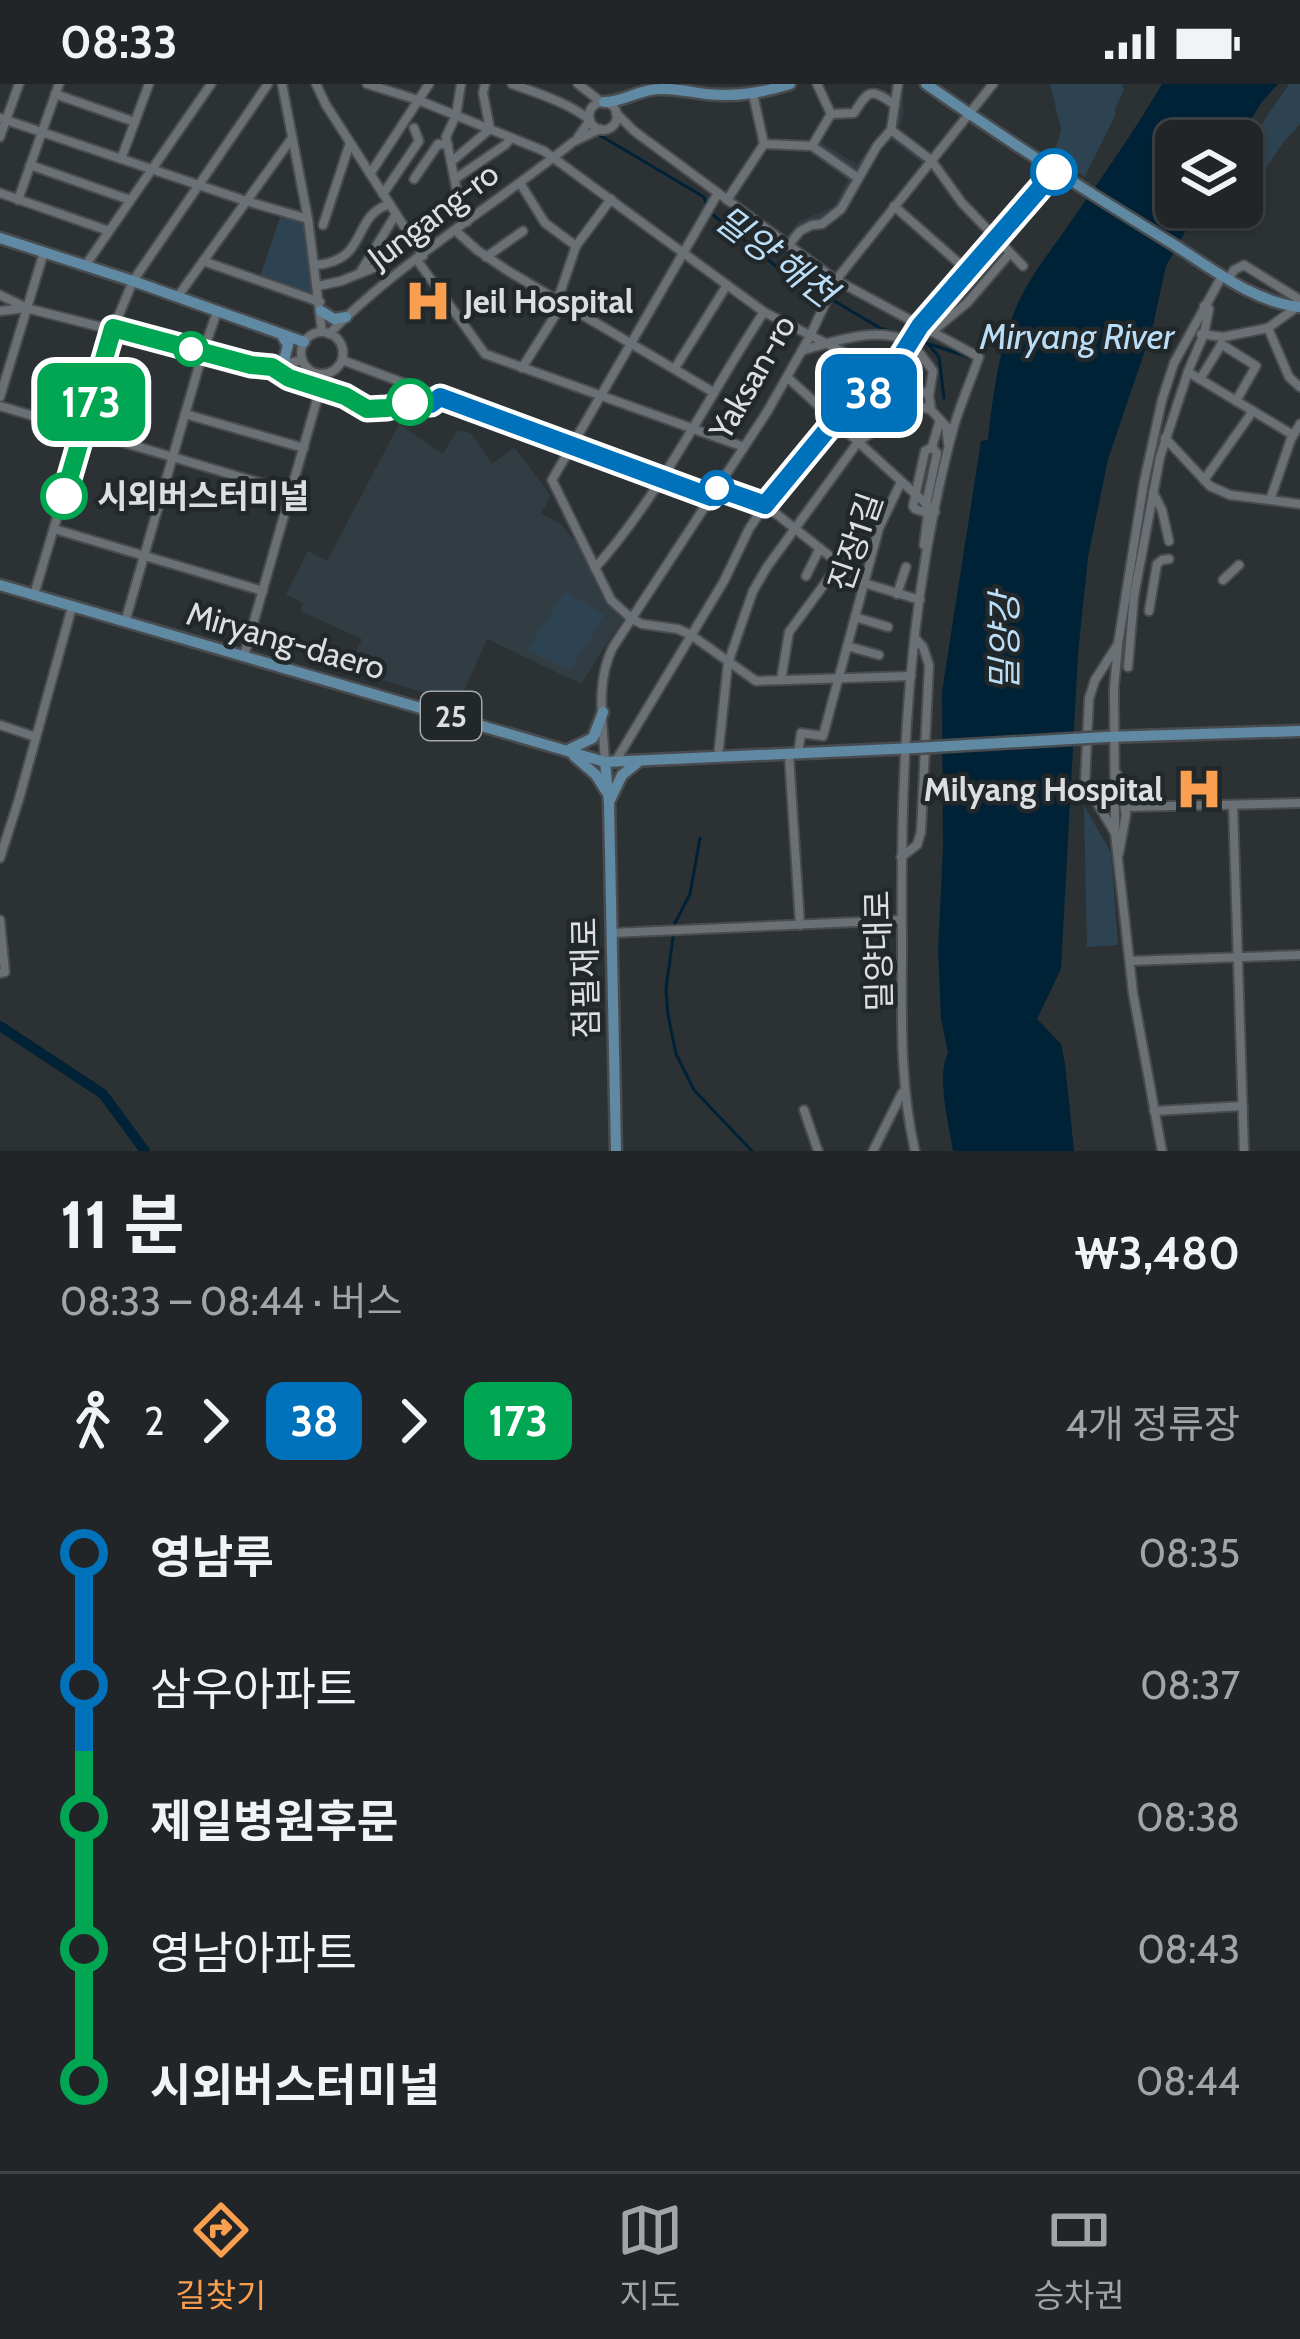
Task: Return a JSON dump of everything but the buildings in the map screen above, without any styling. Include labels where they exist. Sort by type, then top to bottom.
[{"type":"main road","points":[[598,105],[648,89],[753,94],[790,84]]},
{"type":"main road","points":[[926,84],[1222,274],[1263,298],[1298,307]]},
{"type":"main road","points":[[616,113],[635,96]]},
{"type":"main road","points":[[0,238],[304,342]]},
{"type":"main road","points":[[320,307],[334,319],[346,317]]},
{"type":"main road","points":[[277,366],[288,345],[281,334]]},
{"type":"main road","name":"Miryang-daero","points":[[0,585],[610,762],[1110,737]]},
{"type":"main road","points":[[603,712],[593,738],[567,751],[596,775],[609,799]]},
{"type":"main road","points":[[1110,737],[1300,731]]},
{"type":"main road","name":"점필재로","points":[[610,762],[616,1151]]},
{"type":"main road","points":[[609,799],[622,775],[638,762]]},
{"type":"street","points":[[0,136],[19,84]]},
{"type":"street","points":[[85,266],[211,84]]},
{"type":"street","points":[[282,84],[326,333]]},
{"type":"street","points":[[316,84],[420,258],[485,354],[744,447]]},
{"type":"street","points":[[368,84],[418,100],[554,158],[764,312],[929,395]]},
{"type":"street","points":[[370,174],[429,84]]},
{"type":"street","points":[[461,84],[448,145],[458,211],[467,222]]},
{"type":"street","points":[[452,162],[490,129],[485,84]]},
{"type":"street","points":[[512,84],[564,103],[604,129],[634,130]]},
{"type":"street","points":[[817,84],[831,114]]},
{"type":"street","points":[[788,246],[800,231],[822,224],[841,209],[891,130],[898,84]]},
{"type":"street","name":"Yaksan-ro","points":[[610,762],[601,686],[606,659],[744,447],[810,336],[836,280],[993,84]]},
{"type":"street","points":[[121,159],[144,85]]},
{"type":"street","points":[[34,596],[113,328],[134,281],[263,85]]},
{"type":"street","points":[[578,85],[598,105]]},
{"type":"street","points":[[18,200],[57,89],[135,122]]},
{"type":"street","points":[[831,114],[854,113],[871,92],[895,105]]},
{"type":"street","points":[[727,200],[764,144],[753,94]]},
{"type":"street","points":[[564,103],[612,106],[634,130],[836,280],[979,357],[931,509]]},
{"type":"street","points":[[573,142],[598,105]]},
{"type":"street","points":[[573,142],[615,122],[616,113]]},
{"type":"street","points":[[812,146],[831,114]]},
{"type":"street","points":[[3,119],[308,220]]},
{"type":"street","points":[[383,194],[419,141],[415,128]]},
{"type":"street","points":[[891,130],[931,160],[962,203],[1023,266]]},
{"type":"street","points":[[178,298],[293,136]]},
{"type":"street","points":[[455,179],[511,138]]},
{"type":"street","name":"Jungang-ro","points":[[326,333],[573,142]]},
{"type":"street","points":[[323,225],[350,143]]},
{"type":"street","points":[[413,179],[438,144],[448,145]]},
{"type":"street","points":[[764,144],[812,146],[858,178]]},
{"type":"street","points":[[30,165],[130,200]]},
{"type":"street","points":[[610,762],[691,635],[765,505],[836,419],[890,374],[920,326],[1055,171]]},
{"type":"street","points":[[520,183],[545,224],[576,246]]},
{"type":"street","points":[[0,194],[109,232]]},
{"type":"street","points":[[717,194],[552,480],[611,600],[632,619],[691,635],[756,681],[911,676]]},
{"type":"street","points":[[521,368],[559,311],[558,299],[576,246],[610,199]]},
{"type":"street","points":[[315,265],[342,259],[374,210],[390,204]]},
{"type":"street","points":[[894,206],[968,271]]},
{"type":"street","points":[[361,273],[396,214]]},
{"type":"street","points":[[456,231],[486,257],[713,392]]},
{"type":"street","points":[[486,257],[523,231]]},
{"type":"street","points":[[44,252],[0,402],[291,491]]},
{"type":"street","points":[[932,332],[967,303],[1010,253]]},
{"type":"street","points":[[203,262],[320,307]]},
{"type":"street","points":[[318,286],[386,263]]},
{"type":"street","points":[[1162,1151],[1130,961],[1110,737],[1118,644],[1140,499],[1162,400],[1174,363],[1222,274]]},
{"type":"street","points":[[675,368],[727,285]]},
{"type":"street","points":[[0,295],[26,308],[251,365],[277,366],[302,359]]},
{"type":"street","points":[[1128,667],[1134,596],[1153,492],[1209,309],[1204,306]]},
{"type":"street","points":[[1201,380],[1221,340],[1268,328],[1298,307]]},
{"type":"street","points":[[0,311],[26,308]]},
{"type":"street","points":[[125,622],[217,312]]},
{"type":"street","points":[[595,568],[661,478],[764,312]]},
{"type":"street","points":[[1268,328],[1289,377],[1300,387]]},
{"type":"street","points":[[315,333],[326,333],[340,343],[342,360],[324,374],[311,372],[302,359],[304,342],[315,333]]},
{"type":"street","points":[[1202,334],[1221,340],[1256,366],[1236,401]]},
{"type":"street","points":[[802,350],[853,337],[885,335],[910,343],[933,371],[931,410]]},
{"type":"street","points":[[342,360],[661,478],[765,505],[864,583],[920,600]]},
{"type":"street","points":[[277,366],[289,378],[345,396],[367,409],[409,402],[431,404],[440,397]]},
{"type":"street","points":[[1188,372],[1293,435]]},
{"type":"street","points":[[244,656],[324,374]]},
{"type":"street","points":[[787,376],[931,509]]},
{"type":"street","points":[[718,758],[728,663],[753,591],[858,442],[886,422],[922,407],[943,423],[949,448]]},
{"type":"street","points":[[924,545],[928,513],[915,509],[925,451],[932,447],[943,423],[960,409]]},
{"type":"street","points":[[1204,480],[1253,411]]},
{"type":"street","points":[[185,413],[304,448]]},
{"type":"street","points":[[1270,500],[1300,424]]},
{"type":"street","points":[[1166,438],[1210,486],[1230,495],[1300,504]]},
{"type":"street","points":[[931,509],[938,454],[932,447]]},
{"type":"street","name":"진장1길","points":[[793,755],[801,733],[823,736],[879,528],[901,482]]},
{"type":"street","points":[[1153,492],[1169,541]]},
{"type":"street","name":"밀양대로","points":[[915,1151],[903,1090],[901,857],[914,637],[931,509]]},
{"type":"street","points":[[54,529],[263,591]]},
{"type":"street","points":[[806,575],[820,548]]},
{"type":"street","points":[[1149,611],[1157,564],[1169,559]]},
{"type":"street","points":[[781,680],[789,632],[840,563]]},
{"type":"street","points":[[1223,580],[1239,565]]},
{"type":"street","points":[[897,594],[906,567]]},
{"type":"street","points":[[0,858],[72,607]]},
{"type":"street","name":"진장1길","points":[[855,617],[888,627]]},
{"type":"street","points":[[901,857],[917,844],[920,832],[928,665],[914,637]]},
{"type":"street","points":[[1115,833],[1092,798],[1084,774],[1092,688],[1118,644]]},
{"type":"street","points":[[847,646],[879,655]]},
{"type":"street","points":[[912,663],[928,665]]},
{"type":"street","points":[[1092,688],[1105,683],[1114,688]]},
{"type":"street","points":[[0,727],[36,737]]},
{"type":"street","points":[[793,755],[800,925]]},
{"type":"street","points":[[1114,767],[1125,807],[1118,859]]},
{"type":"street","points":[[1092,798],[1102,799],[1114,790]]},
{"type":"street","points":[[1125,807],[1300,803]]},
{"type":"street","points":[[1233,805],[1244,1151]]},
{"type":"street","points":[[902,831],[920,832]]},
{"type":"street","points":[[0,920],[5,971],[0,973]]},
{"type":"street","points":[[612,933],[902,920]]},
{"type":"street","points":[[1130,961],[1300,955]]},
{"type":"street","points":[[873,1151],[903,1090]]},
{"type":"street","points":[[1154,1111],[1243,1106]]},
{"type":"street","points":[[804,1110],[818,1151]]},
{"type":"shaded area","points":[[906,84],[899,129],[935,155],[926,166],[890,139],[839,217],[802,234],[792,249],[783,242],[799,221],[833,207],[848,180],[810,153],[819,141],[857,164],[887,126],[891,85]]},
{"type":"shaded area","points":[[1050,84],[1122,84],[1116,113],[1085,177],[1054,157],[1061,129]]},
{"type":"shaded area","points":[[1289,84],[1300,84],[1300,124],[1263,172],[1263,122]]},
{"type":"shaded area","points":[[281,215],[305,224],[317,294],[260,277]]},
{"type":"shaded area","points":[[399,424],[443,454],[457,430],[471,433],[492,464],[514,447],[551,496],[541,513],[561,524],[577,543],[606,601],[623,619],[581,684],[487,639],[459,703],[348,670],[362,639],[300,611],[303,603],[286,594],[308,551],[327,561]]},
{"type":"shaded area","points":[[565,591],[605,615],[570,670],[527,650]]},
{"type":"shaded area","points":[[1084,805],[1111,853],[1118,945],[1087,947]]},
{"type":"water","name":"Miryang River","points":[[1162,84],[1278,84],[1251,120],[1155,120],[1155,228],[1187,228],[1166,266],[1152,330],[1108,459],[1088,557],[1078,654],[1061,969],[1037,1019],[1061,1044],[1074,1151],[953,1151],[943,1087],[948,1053],[941,1019],[938,950],[942,692],[981,441],[988,440],[1011,319],[1044,259]]},
{"type":"waterway","name":"밀양 해천","points":[[596,133],[704,197],[707,206]]},
{"type":"waterway","name":"밀양 해천","points":[[712,214],[777,267],[880,328],[969,357]]},
{"type":"waterway","name":"밀양 해천","points":[[929,345],[939,357],[944,398]]},
{"type":"waterway","points":[[700,838],[690,894],[675,923],[666,989],[668,1015],[676,1054],[694,1090],[752,1151]]},
{"type":"waterway","points":[[0,1026],[103,1094],[145,1151]]},
{"type":"bus line","name":"38","points":[[410,402],[431,404],[440,397],[711,497],[717,488],[765,505],[836,419],[890,374],[920,326],[1054,172]]},
{"type":"bus line","name":"173","points":[[64,496],[113,328],[272,367],[367,409],[410,402]]},
{"type":"place","name":"Jeil Hospital","points":[[428,301]]},
{"type":"place","name":"시외버스터미널","points":[[64,496]]},
{"type":"place","name":"Milyang Hospital","points":[[1199,789]]},
{"type":"water label","name":"밀양강","points":[[1004,642]]}]
